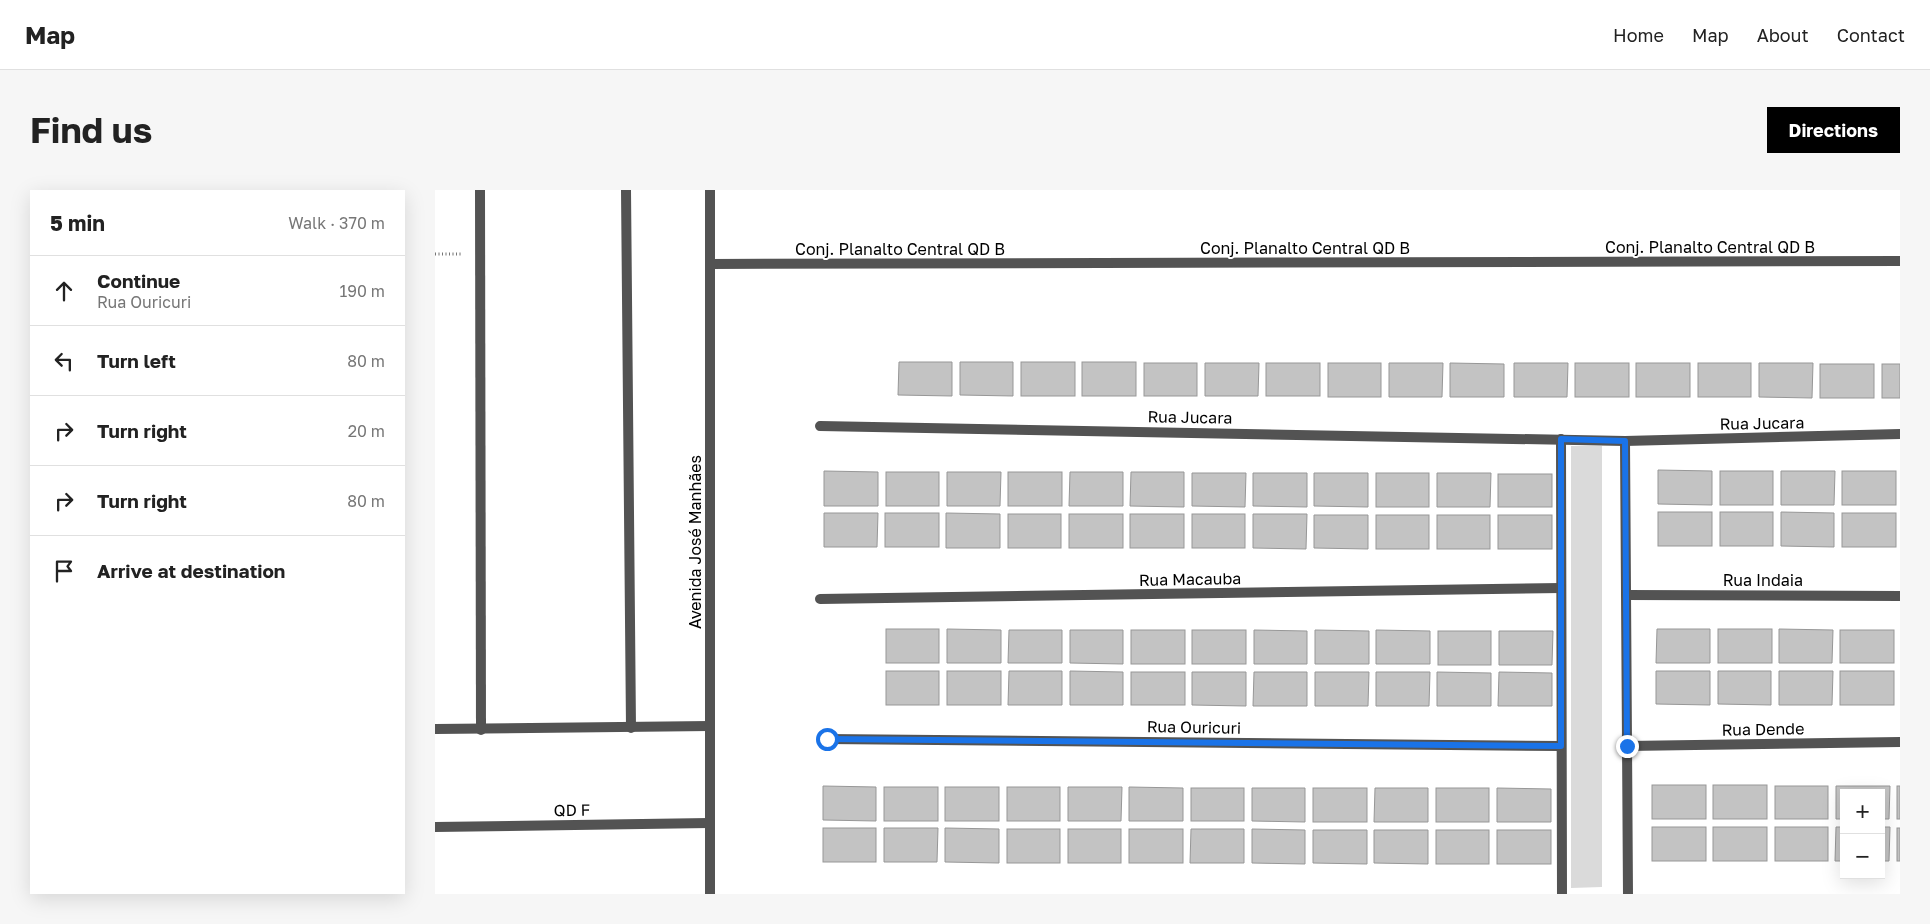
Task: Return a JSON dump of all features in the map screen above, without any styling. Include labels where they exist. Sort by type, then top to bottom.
[{"type":"street","points":[[479,190],[481,730]]},
{"type":"street","points":[[626,190],[631,728]]},
{"type":"street","name":"Avenida José Manhães","points":[[710,190],[710,894]]},
{"type":"street","name":"Conj. Planalto Central QD B","points":[[710,264],[1900,261]]},
{"type":"street","name":"Rua Jucara","points":[[820,426],[1625,441],[1900,434]]},
{"type":"street","points":[[1561,439],[1562,894]]},
{"type":"street","points":[[1625,441],[1628,894]]},
{"type":"street","name":"Rua Macauba","points":[[819,599],[1561,588]]},
{"type":"street","name":"Rua Indaia","points":[[1626,595],[1900,596]]},
{"type":"street","points":[[435,729],[481,730],[710,726]]},
{"type":"street","name":"Rua Ouricuri","points":[[827,739],[1561,746]]},
{"type":"street","name":"Rua Dende","points":[[1627,746],[1900,742]]},
{"type":"street","name":"QD F","points":[[435,827],[709,823]]},
{"type":"path","points":[[435,254],[479,254]]},
{"type":"shaded area","points":[[1571,446],[1602,446],[1602,887],[1571,888]]},
{"type":"building","points":[[899,362],[952,362],[952,396],[898,395]]},
{"type":"building","points":[[960,362],[1013,362],[1013,396],[960,395]]},
{"type":"building","points":[[1021,362],[1075,362],[1075,396],[1021,396]]},
{"type":"building","points":[[1082,362],[1136,362],[1136,396],[1082,396]]},
{"type":"building","points":[[1144,363],[1197,363],[1197,396],[1144,396]]},
{"type":"building","points":[[1205,363],[1259,363],[1258,396],[1205,396]]},
{"type":"building","points":[[1266,363],[1320,363],[1320,396],[1266,396]]},
{"type":"building","points":[[1328,363],[1381,363],[1381,397],[1328,397]]},
{"type":"building","points":[[1389,363],[1443,363],[1442,397],[1389,397]]},
{"type":"building","points":[[1450,363],[1504,364],[1504,397],[1450,397]]},
{"type":"building","points":[[1514,363],[1568,363],[1567,397],[1514,397]]},
{"type":"building","points":[[1575,363],[1629,363],[1629,397],[1575,397]]},
{"type":"building","points":[[1636,363],[1690,363],[1690,397],[1636,397]]},
{"type":"building","points":[[1698,363],[1751,363],[1751,397],[1698,397]]},
{"type":"building","points":[[1759,363],[1813,363],[1812,398],[1759,397]]},
{"type":"building","points":[[1820,364],[1874,364],[1874,398],[1820,398]]},
{"type":"building","points":[[1882,364],[1900,364],[1900,398],[1882,398]]},
{"type":"building","points":[[1658,470],[1712,471],[1712,505],[1658,504]]},
{"type":"building","points":[[824,471],[878,472],[878,506],[824,506]]},
{"type":"building","points":[[1720,471],[1773,471],[1773,505],[1720,505]]},
{"type":"building","points":[[1781,471],[1835,471],[1834,505],[1781,505]]},
{"type":"building","points":[[1842,471],[1896,471],[1896,505],[1842,505]]},
{"type":"building","points":[[886,472],[939,472],[939,506],[886,506]]},
{"type":"building","points":[[947,472],[1001,472],[1000,506],[947,506]]},
{"type":"building","points":[[1008,472],[1062,472],[1062,506],[1008,506]]},
{"type":"building","points":[[1070,472],[1123,472],[1123,506],[1069,506]]},
{"type":"building","points":[[1131,472],[1184,472],[1184,507],[1130,506]]},
{"type":"building","points":[[1192,473],[1246,473],[1245,507],[1192,506]]},
{"type":"building","points":[[1253,473],[1307,473],[1307,507],[1253,506]]},
{"type":"building","points":[[1314,473],[1368,473],[1368,507],[1314,506]]},
{"type":"building","points":[[1376,473],[1429,473],[1429,507],[1376,507]]},
{"type":"building","points":[[1437,473],[1491,473],[1490,507],[1437,507]]},
{"type":"building","points":[[1498,474],[1552,474],[1552,507],[1498,507]]},
{"type":"building","points":[[1658,512],[1712,512],[1712,546],[1658,546]]},
{"type":"building","points":[[1720,512],[1773,512],[1773,546],[1720,546]]},
{"type":"building","points":[[1781,512],[1834,513],[1834,547],[1781,546]]},
{"type":"building","points":[[824,513],[878,513],[877,547],[824,547]]},
{"type":"building","points":[[885,513],[939,513],[939,547],[885,547]]},
{"type":"building","points":[[946,513],[1000,514],[1000,548],[946,548]]},
{"type":"building","points":[[1842,513],[1896,513],[1896,547],[1842,547]]},
{"type":"building","points":[[1008,514],[1061,514],[1061,548],[1008,548]]},
{"type":"building","points":[[1069,514],[1123,514],[1123,548],[1069,548]]},
{"type":"building","points":[[1130,514],[1184,514],[1184,548],[1130,548]]},
{"type":"building","points":[[1192,514],[1245,514],[1245,548],[1192,548]]},
{"type":"building","points":[[1253,514],[1307,514],[1306,549],[1253,548]]},
{"type":"building","points":[[1314,515],[1368,515],[1368,549],[1314,548]]},
{"type":"building","points":[[1376,515],[1429,515],[1429,549],[1376,549]]},
{"type":"building","points":[[1437,515],[1490,515],[1490,549],[1437,549]]},
{"type":"building","points":[[1498,515],[1552,515],[1552,549],[1498,549]]},
{"type":"building","points":[[886,629],[939,629],[939,663],[886,663]]},
{"type":"building","points":[[947,629],[1001,630],[1001,663],[947,663]]},
{"type":"building","points":[[1657,629],[1710,629],[1710,663],[1656,663]]},
{"type":"building","points":[[1718,629],[1772,629],[1772,663],[1718,663]]},
{"type":"building","points":[[1779,629],[1833,630],[1832,663],[1779,663]]},
{"type":"building","points":[[1009,630],[1062,630],[1062,663],[1008,663]]},
{"type":"building","points":[[1070,630],[1123,630],[1123,664],[1070,663]]},
{"type":"building","points":[[1131,630],[1185,630],[1185,664],[1131,664]]},
{"type":"building","points":[[1192,630],[1246,630],[1246,664],[1192,664]]},
{"type":"building","points":[[1254,630],[1307,631],[1307,664],[1254,664]]},
{"type":"building","points":[[1315,630],[1369,631],[1369,664],[1315,664]]},
{"type":"building","points":[[1376,630],[1430,631],[1430,664],[1376,664]]},
{"type":"building","points":[[1840,630],[1894,630],[1894,663],[1840,663]]},
{"type":"building","points":[[1438,631],[1491,631],[1491,665],[1438,665]]},
{"type":"building","points":[[1499,631],[1553,631],[1552,665],[1499,665]]},
{"type":"building","points":[[886,671],[939,671],[939,705],[886,705]]},
{"type":"building","points":[[947,671],[1001,671],[1001,705],[947,705]]},
{"type":"building","points":[[1009,671],[1062,671],[1062,705],[1008,705]]},
{"type":"building","points":[[1070,671],[1123,672],[1123,705],[1070,705]]},
{"type":"building","points":[[1656,671],[1710,671],[1710,705],[1656,704]]},
{"type":"building","points":[[1718,671],[1771,671],[1771,705],[1718,704]]},
{"type":"building","points":[[1779,671],[1833,671],[1832,705],[1779,705]]},
{"type":"building","points":[[1840,671],[1894,671],[1894,705],[1840,705]]},
{"type":"building","points":[[1131,672],[1185,672],[1185,705],[1131,705]]},
{"type":"building","points":[[1192,672],[1246,672],[1246,706],[1192,705]]},
{"type":"building","points":[[1254,672],[1307,672],[1307,706],[1253,706]]},
{"type":"building","points":[[1315,672],[1369,672],[1368,706],[1315,706]]},
{"type":"building","points":[[1376,672],[1430,672],[1429,706],[1376,706]]},
{"type":"building","points":[[1437,672],[1491,673],[1491,706],[1437,706]]},
{"type":"building","points":[[1499,672],[1552,673],[1552,706],[1498,706]]},
{"type":"building","points":[[1652,785],[1706,785],[1706,819],[1652,819]]},
{"type":"building","points":[[1713,785],[1767,785],[1767,819],[1713,819]]},
{"type":"building","points":[[823,786],[876,787],[876,821],[823,820]]},
{"type":"building","points":[[1775,786],[1828,786],[1828,819],[1775,819]]},
{"type":"building","points":[[1836,786],[1890,786],[1889,819],[1885,819],[1885,789],[1840,789],[1840,819],[1836,819]]},
{"type":"building","points":[[1897,786],[1900,786],[1900,819],[1897,819]]},
{"type":"building","points":[[884,787],[938,787],[938,821],[884,821]]},
{"type":"building","points":[[945,787],[999,787],[999,821],[945,821]]},
{"type":"building","points":[[1007,787],[1060,787],[1060,821],[1007,821]]},
{"type":"building","points":[[1068,787],[1122,787],[1121,821],[1068,821]]},
{"type":"building","points":[[1129,787],[1183,788],[1183,821],[1129,821]]},
{"type":"building","points":[[1191,788],[1244,788],[1244,821],[1191,821]]},
{"type":"building","points":[[1252,788],[1305,788],[1305,822],[1252,821]]},
{"type":"building","points":[[1313,788],[1367,788],[1367,822],[1313,822]]},
{"type":"building","points":[[1375,788],[1428,788],[1428,822],[1374,822]]},
{"type":"building","points":[[1436,788],[1489,788],[1489,822],[1436,822]]},
{"type":"building","points":[[1497,788],[1551,789],[1551,822],[1497,822]]},
{"type":"building","points":[[1652,827],[1706,827],[1706,861],[1652,861]]},
{"type":"building","points":[[1713,827],[1767,827],[1767,861],[1713,861]]},
{"type":"building","points":[[1775,827],[1828,827],[1828,861],[1775,861]]},
{"type":"building","points":[[1836,827],[1840,827],[1840,861],[1835,861]]},
{"type":"building","points":[[1885,827],[1890,827],[1889,861],[1885,861]]},
{"type":"building","points":[[823,828],[876,828],[876,862],[823,862]]},
{"type":"building","points":[[884,828],[938,828],[937,862],[884,862]]},
{"type":"building","points":[[945,828],[999,829],[999,863],[945,862]]},
{"type":"building","points":[[1897,828],[1900,828],[1900,861],[1897,861]]},
{"type":"building","points":[[1007,829],[1060,829],[1060,863],[1007,863]]},
{"type":"building","points":[[1068,829],[1121,829],[1121,863],[1068,863]]},
{"type":"building","points":[[1129,829],[1183,829],[1183,863],[1129,863]]},
{"type":"building","points":[[1191,829],[1244,829],[1244,863],[1190,863]]},
{"type":"building","points":[[1252,829],[1305,830],[1305,864],[1252,863]]},
{"type":"building","points":[[1313,830],[1367,830],[1367,864],[1313,863]]},
{"type":"building","points":[[1374,830],[1428,830],[1428,864],[1374,863]]},
{"type":"building","points":[[1436,830],[1489,830],[1489,864],[1436,864]]},
{"type":"building","points":[[1497,830],[1551,830],[1551,864],[1497,864]]},
{"type":"route","points":[[827,739],[1561,746],[1561,439],[1625,441],[1627,746]]}]
